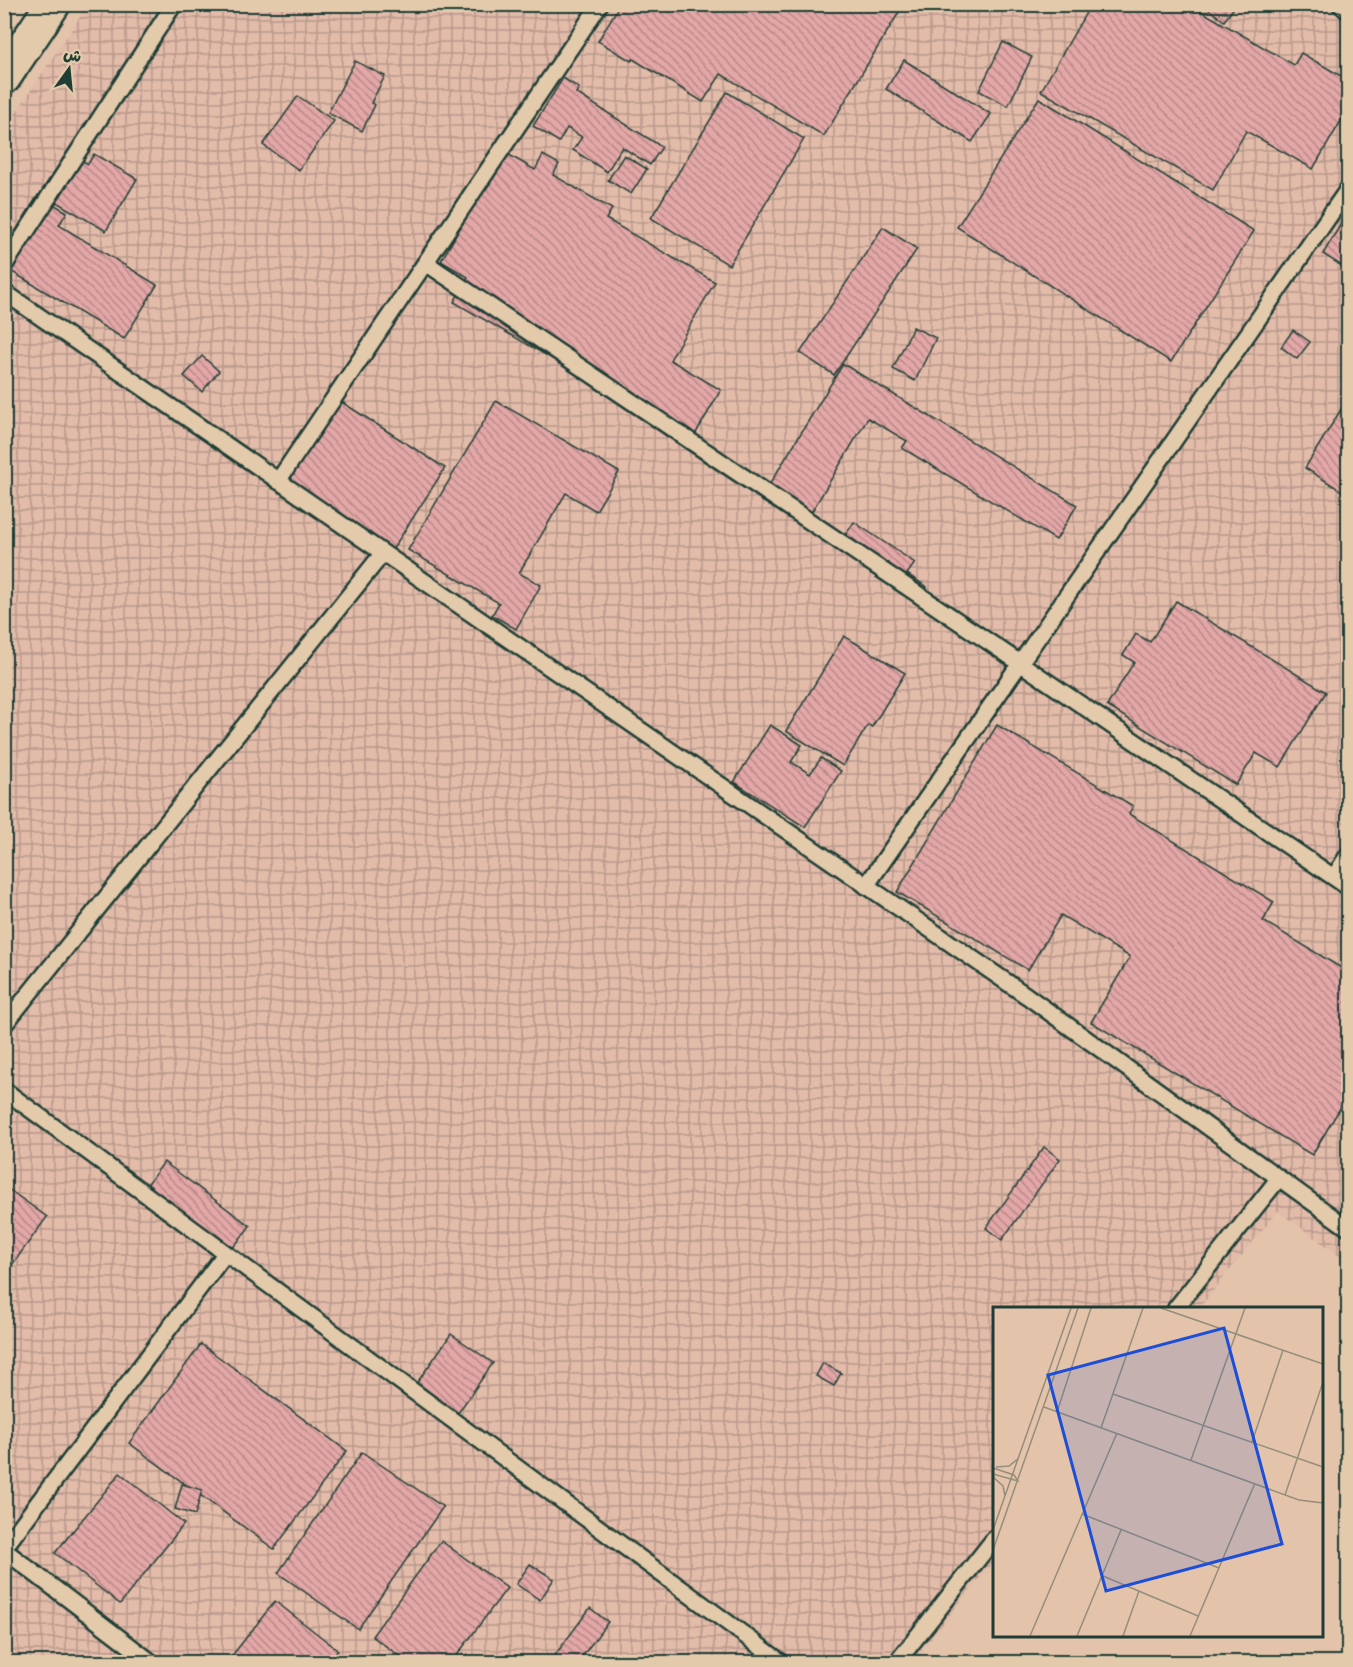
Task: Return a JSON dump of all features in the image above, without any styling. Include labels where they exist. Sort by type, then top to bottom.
[{"type":"main road","points":[[4,77],[53,4]]},
{"type":"lane","points":[[4,266],[174,4]]},
{"type":"lane","points":[[278,481],[600,4]]},
{"type":"lane","points":[[1340,4],[1348,11]]},
{"type":"lane","points":[[866,886],[1348,189]]},
{"type":"lane","points":[[426,263],[1348,887]]},
{"type":"lane","points":[[4,292],[1027,996],[1348,1228]]},
{"type":"lane","points":[[4,1025],[383,553]]},
{"type":"lane","points":[[1334,877],[1348,855]]},
{"type":"lane","points":[[4,1090],[781,1662]]},
{"type":"lane","points":[[1177,1307],[1279,1178]]},
{"type":"lane","points":[[151,1662],[4,1549],[225,1254]]},
{"type":"lane","points":[[897,1662],[993,1540]]},
{"type":"shaded area","points":[[88,5],[1348,5],[1348,1262],[1278,1211],[1200,1307],[993,1307],[993,1561],[912,1662],[5,1662],[5,129]]},
{"type":"building","points":[[620,4],[904,4],[824,136],[721,74],[703,102],[633,59],[631,61],[598,41]]},
{"type":"building","points":[[1091,4],[1189,4],[1294,65],[1301,53],[1348,80],[1348,109],[1313,169],[1246,131],[1213,190],[1041,91]]},
{"type":"building","points":[[1202,4],[1227,4],[1233,9],[1224,21]]},
{"type":"building","points":[[1003,42],[1032,57],[1008,106],[979,91]]},
{"type":"building","points":[[904,60],[991,114],[972,142],[886,89]]},
{"type":"building","points":[[355,61],[385,76],[371,103],[375,105],[362,131],[328,113]]},
{"type":"building","points":[[563,78],[579,88],[576,93],[662,147],[650,165],[622,147],[607,172],[573,150],[582,137],[567,128],[559,142],[533,126]]},
{"type":"building","points":[[727,92],[804,139],[729,265],[651,218]]},
{"type":"building","points":[[298,96],[334,121],[299,170],[263,145]]},
{"type":"building","points":[[1039,98],[1254,231],[1171,362],[957,227]]},
{"type":"building","points":[[504,152],[535,170],[543,155],[559,164],[553,175],[612,209],[606,219],[715,282],[670,360],[721,390],[692,440],[454,302],[468,277],[441,261]]},
{"type":"building","points":[[71,154],[88,164],[94,154],[137,179],[106,231],[46,196]]},
{"type":"building","points":[[624,155],[647,169],[631,194],[608,180]]},
{"type":"building","points":[[38,195],[67,212],[59,225],[157,285],[124,339],[4,267],[4,250]]},
{"type":"building","points":[[1348,212],[1348,270],[1323,254]]},
{"type":"building","points":[[883,227],[917,249],[834,375],[800,353]]},
{"type":"building","points":[[913,327],[936,338],[915,381],[893,369]]},
{"type":"building","points":[[1293,330],[1310,342],[1297,359],[1281,347]]},
{"type":"building","points":[[202,356],[219,371],[202,392],[184,376]]},
{"type":"building","points":[[843,364],[1077,505],[1056,540],[902,448],[907,441],[868,418],[803,526],[760,500]]},
{"type":"building","points":[[1348,398],[1348,495],[1305,468]]},
{"type":"building","points":[[337,399],[445,468],[389,555],[282,486]]},
{"type":"building","points":[[496,401],[619,472],[596,511],[566,493],[519,573],[541,585],[516,629],[492,615],[499,603],[408,550]]},
{"type":"building","points":[[854,522],[915,563],[907,574],[927,587],[916,603],[836,549]]},
{"type":"building","points":[[1176,601],[1326,692],[1280,767],[1256,753],[1236,785],[1107,706],[1134,662],[1123,655],[1136,634],[1150,642]]},
{"type":"building","points":[[844,636],[905,673],[872,727],[868,725],[843,766],[786,731]]},
{"type":"building","points":[[770,725],[802,745],[791,762],[810,774],[821,758],[841,771],[805,827],[734,782]]},
{"type":"building","points":[[997,725],[1133,806],[1129,814],[1274,902],[1263,921],[1348,972],[1348,1095],[1312,1155],[1091,1022],[1130,957],[1061,915],[1028,970],[897,892]]},
{"type":"building","points":[[1044,1147],[1060,1159],[1002,1240],[986,1228]]},
{"type":"building","points":[[164,1162],[250,1226],[228,1254],[143,1190]]},
{"type":"building","points":[[4,1186],[47,1217],[4,1276]]},
{"type":"building","points":[[451,1334],[493,1363],[458,1413],[416,1384]]},
{"type":"building","points":[[201,1344],[347,1451],[274,1549],[129,1443]]},
{"type":"building","points":[[823,1363],[841,1373],[834,1386],[816,1376]]},
{"type":"building","points":[[362,1452],[443,1507],[358,1629],[278,1573]]},
{"type":"building","points":[[120,1473],[184,1524],[120,1604],[55,1553]]},
{"type":"building","points":[[182,1484],[202,1490],[195,1515],[175,1509]]},
{"type":"building","points":[[441,1541],[507,1588],[452,1662],[408,1662],[372,1636]]},
{"type":"building","points":[[530,1564],[554,1579],[540,1600],[516,1584]]},
{"type":"building","points":[[275,1601],[338,1650],[328,1662],[227,1662]]},
{"type":"building","points":[[590,1608],[608,1622],[578,1662],[550,1662]]}]
